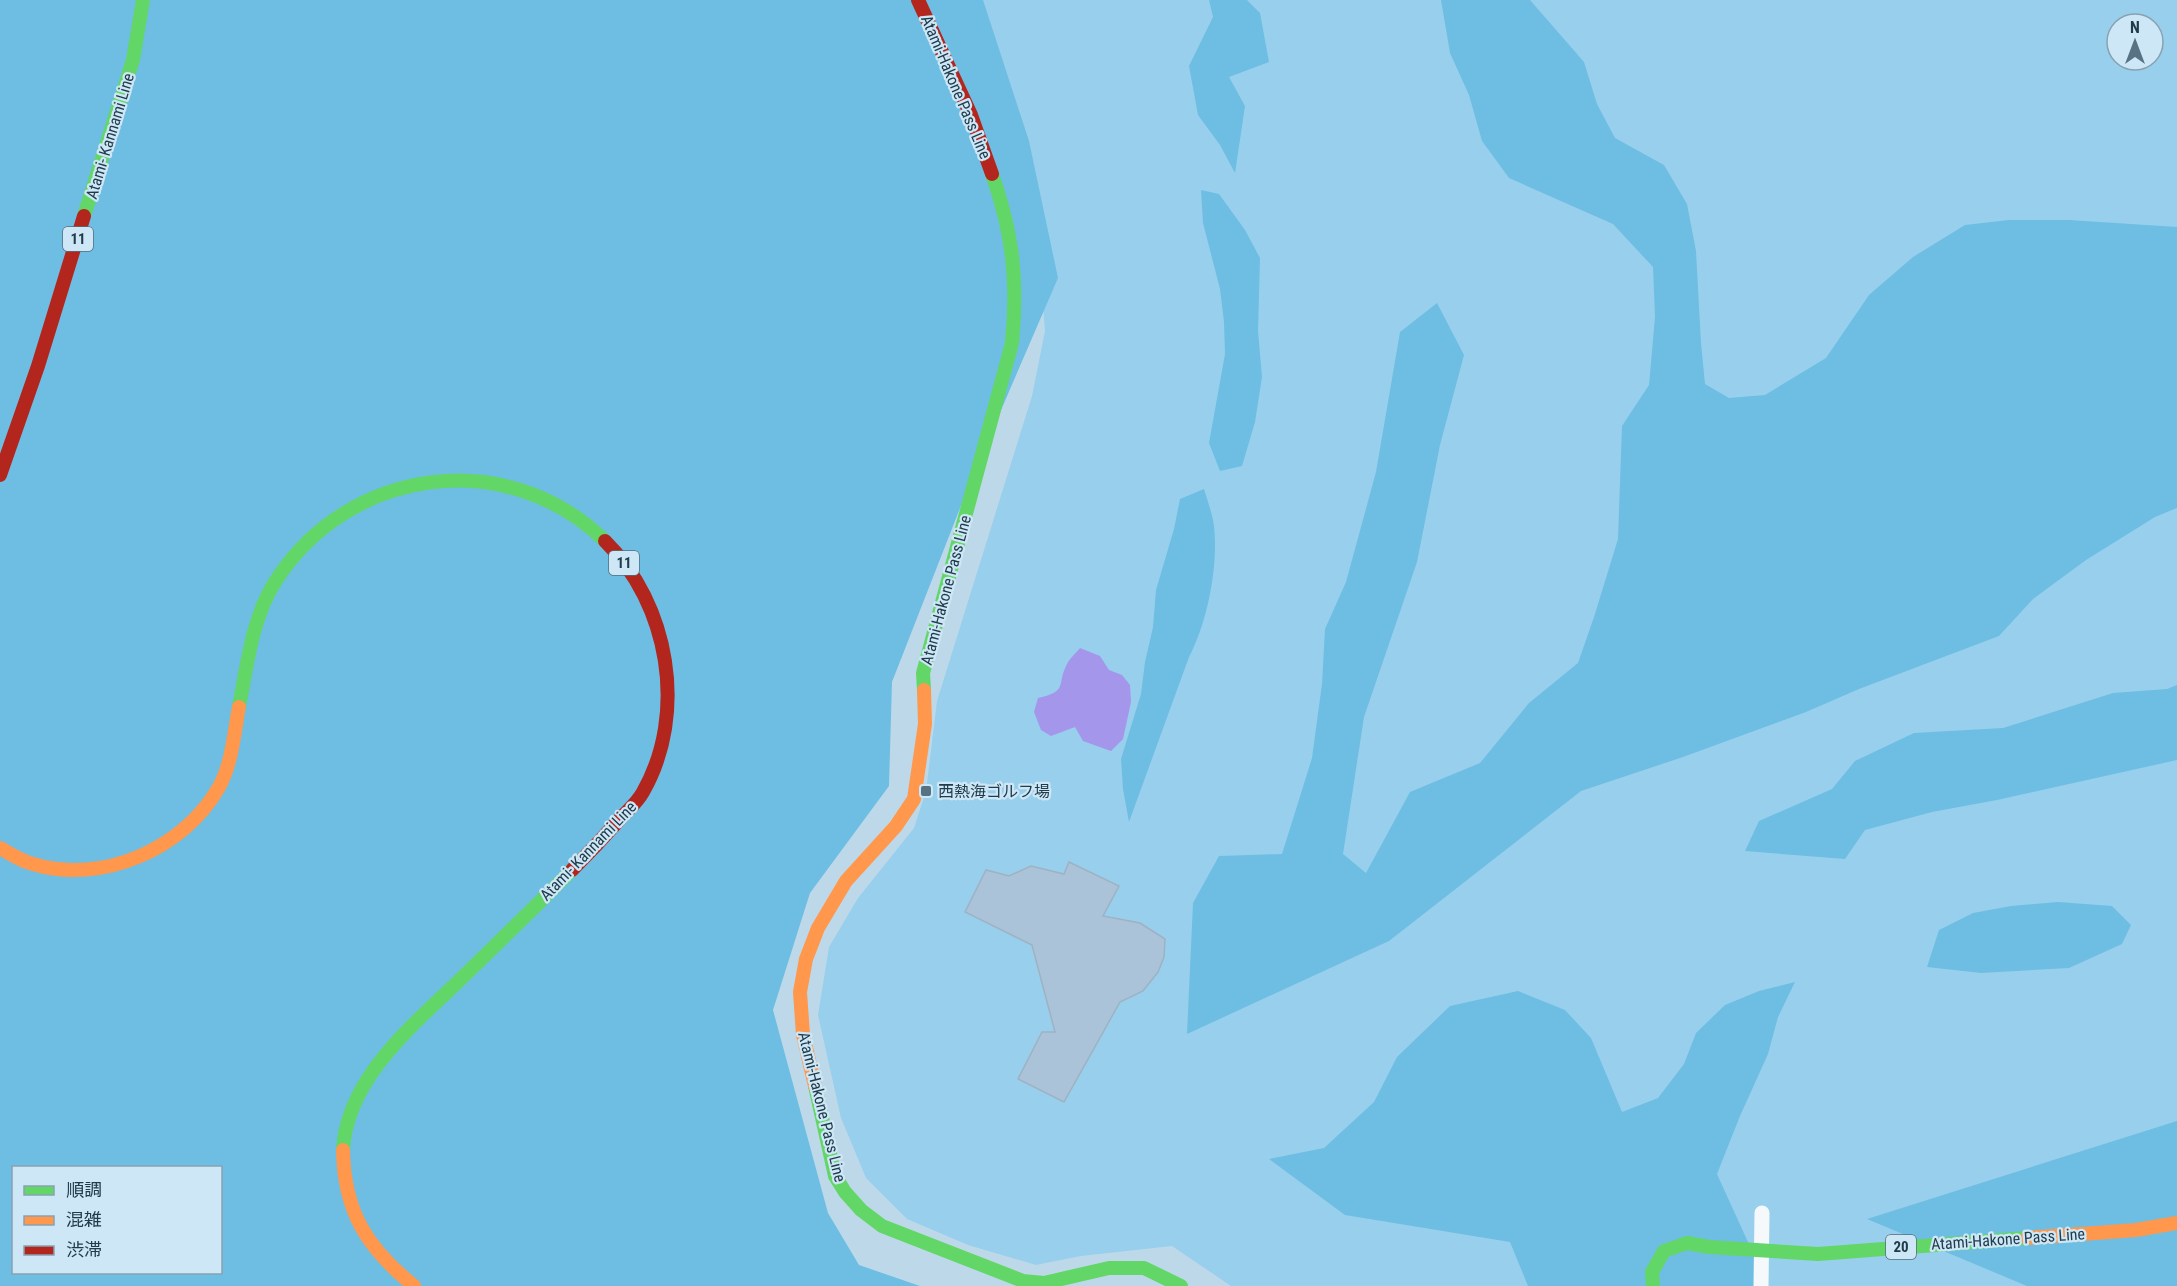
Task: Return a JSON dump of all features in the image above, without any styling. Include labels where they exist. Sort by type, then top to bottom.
[{"type":"main road","name":"Atami- Kannami Line","points":[[0,475],[38,366],[133,60],[143,0]]},
{"type":"main road","name":"Atami-Hakone Pass Line","points":[[918,0],[971,115],[999,194],[1013,251],[1016,304],[1011,343],[924,673],[925,724],[915,799],[896,826],[846,881],[818,928],[806,959],[800,992],[803,1035],[836,1176],[846,1196],[862,1212],[882,1226],[1023,1281],[1044,1283],[1109,1268],[1144,1268],[1181,1286]]},
{"type":"main road","name":"Atami- Kannami Line","points":[[0,848],[33,864],[78,870],[118,862],[153,850],[185,827],[210,801],[225,773],[250,651],[262,606],[286,565],[307,540],[366,500],[407,485],[447,480],[489,482],[522,490],[562,508],[613,549],[634,576],[650,604],[666,659],[668,687],[666,714],[653,771],[641,795],[597,846],[390,1048],[361,1090],[347,1122],[344,1168],[346,1188],[356,1218],[370,1244],[391,1268],[414,1286]]},
{"type":"main road","name":"Atami-Hakone Pass Line","points":[[1653,1286],[1652,1272],[1664,1251],[1687,1243],[1709,1247],[1818,1254],[2136,1230],[2177,1223]]},
{"type":"street","points":[[1761,1286],[1762,1213]]},
{"type":"shaded area","points":[[0,0],[983,0],[1029,141],[1058,278],[973,475],[892,682],[889,786],[810,893],[773,1010],[828,1213],[859,1265],[920,1286],[0,1286]]},
{"type":"shaded area","points":[[918,0],[2177,0],[2177,1286],[1231,1286],[1172,1246],[1081,1256],[1036,1265],[968,1245],[907,1219],[866,1178],[841,1118],[818,1015],[829,947],[858,898],[914,828],[926,791],[937,701],[1032,396],[1045,331],[1040,269]]},
{"type":"shaded area","points":[[1209,0],[1247,0],[1260,13],[1269,62],[1229,77],[1245,106],[1235,173],[1220,145],[1198,115],[1189,66],[1213,17]]},
{"type":"shaded area","points":[[1441,0],[1530,0],[1584,62],[1597,104],[1615,138],[1664,165],[1687,204],[1696,251],[1705,384],[1729,398],[1765,395],[1826,358],[1869,295],[1913,257],[1965,225],[2009,220],[2069,220],[2177,227],[2177,508],[2155,517],[2086,560],[2033,599],[1999,636],[1859,689],[1806,712],[1581,791],[1389,941],[1187,1034],[1193,903],[1219,856],[1282,854],[1312,758],[1322,684],[1325,629],[1346,582],[1376,472],[1400,332],[1437,303],[1464,355],[1440,445],[1417,562],[1364,717],[1343,854],[1366,873],[1410,792],[1480,763],[1529,703],[1578,663],[1618,539],[1622,426],[1649,385],[1655,317],[1653,267],[1613,224],[1509,178],[1482,141],[1469,95],[1450,53]]},
{"type":"shaded area","points":[[1201,190],[1219,194],[1245,230],[1260,258],[1258,331],[1262,377],[1255,422],[1242,466],[1220,471],[1209,443],[1225,354],[1224,322],[1220,289],[1203,223]]},
{"type":"shaded area","points":[[1204,489],[1215,536],[1211,590],[1207,609],[1129,822],[1121,759],[1141,694],[1153,627],[1156,590],[1174,529],[1180,499]]},
{"type":"shaded area","points":[[1080,648],[1100,656],[1109,670],[1122,675],[1130,685],[1131,702],[1123,739],[1111,751],[1083,741],[1075,727],[1051,736],[1041,730],[1034,712],[1038,698],[1058,690],[1067,664]]},
{"type":"shaded area","points":[[2177,685],[2177,760],[1932,812],[1865,830],[1845,859],[1745,851],[1759,821],[1832,789],[1855,761],[1914,733],[2003,728],[2113,693],[2167,689]]},
{"type":"shaded area","points":[[2058,902],[2112,906],[2131,925],[2122,944],[2069,968],[1981,973],[1927,967],[1939,930],[1973,913],[2011,906]]},
{"type":"shaded area","points":[[1795,982],[1778,1017],[1768,1054],[1717,1174],[1768,1286],[1528,1286],[1510,1242],[1345,1215],[1269,1159],[1324,1148],[1374,1102],[1397,1057],[1450,1006],[1518,991],[1565,1010],[1591,1038],[1622,1112],[1658,1098],[1684,1064],[1696,1033],[1725,1005],[1759,991]]},
{"type":"shaded area","points":[[2177,1121],[2177,1286],[2027,1286],[1867,1219]]},
{"type":"building","points":[[1069,862],[1119,886],[1103,916],[1140,923],[1165,939],[1164,957],[1158,972],[1143,991],[1120,1002],[1064,1102],[1018,1079],[1042,1032],[1055,1032],[1032,945],[965,912],[986,870],[1009,876],[1031,866],[1064,874]]},
{"type":"traffic: fast","points":[[84,216],[133,60],[143,0]]},
{"type":"traffic: fast","points":[[924,690],[923,673],[1012,343],[1014,320],[1012,257],[1005,217],[992,174]]},
{"type":"traffic: fast","points":[[239,707],[256,627],[267,596],[275,582],[306,543],[344,514],[386,493],[431,482],[477,481],[522,491],[566,510],[605,541]]},
{"type":"traffic: fast","points":[[343,1150],[347,1123],[357,1098],[371,1074],[388,1052],[572,870]]},
{"type":"traffic: fast","points":[[815,1086],[835,1176],[861,1210],[882,1226],[1023,1281],[1044,1283],[1109,1268],[1144,1268],[1181,1286]]},
{"type":"traffic: fast","points":[[1653,1286],[1652,1272],[1664,1251],[1687,1243],[1709,1247],[1818,1254],[2027,1238]]},
{"type":"traffic: slow","points":[[815,1086],[803,1035],[800,992],[806,959],[818,928],[846,881],[896,826],[914,799],[925,724],[924,690]]},
{"type":"traffic: slow","points":[[0,848],[33,864],[59,869],[86,870],[139,857],[163,844],[185,828],[204,809],[219,787],[230,758],[239,707]]},
{"type":"traffic: slow","points":[[343,1150],[348,1192],[361,1227],[383,1257],[414,1286]]},
{"type":"traffic: slow","points":[[2027,1238],[2136,1230],[2177,1223]]},
{"type":"traffic: jam","points":[[918,0],[971,115],[992,174]]},
{"type":"traffic: jam","points":[[0,475],[38,366],[84,216]]},
{"type":"traffic: jam","points":[[572,870],[641,796],[657,761],[665,728],[668,694],[665,660],[657,627],[644,596],[627,567],[605,541]]},
{"type":"place","name":"西熱海ゴルフ場","points":[[926,791]]}]
